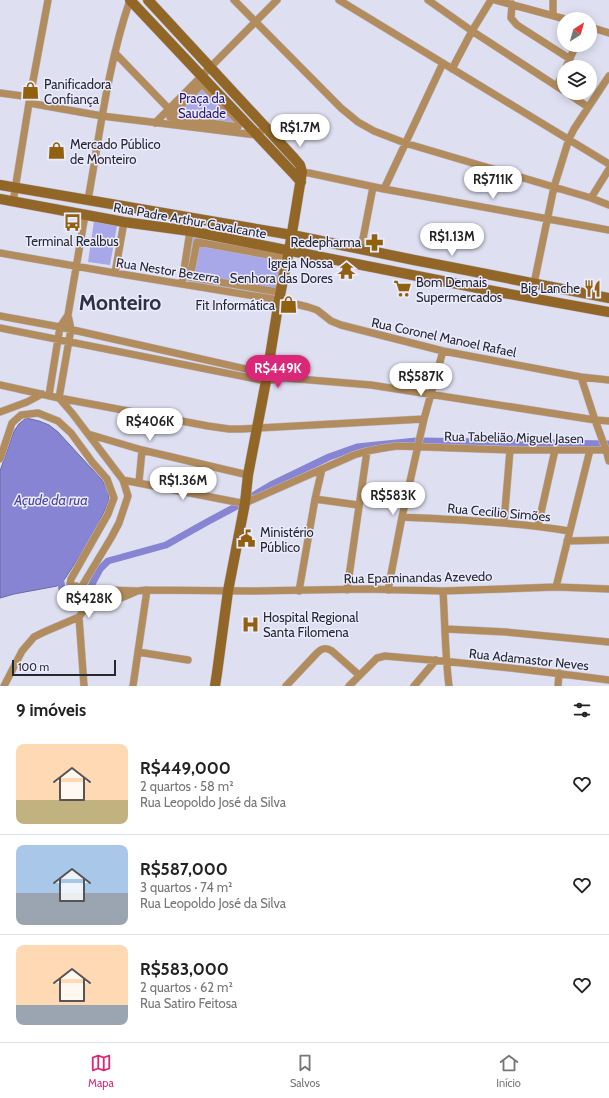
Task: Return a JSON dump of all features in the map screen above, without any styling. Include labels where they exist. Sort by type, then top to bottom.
[{"type":"main road","points":[[130,0],[257,135],[298,172],[301,182],[289,251],[279,296],[258,428],[248,475],[245,503],[228,591],[214,686]]},
{"type":"main road","points":[[148,0],[294,158],[300,165],[298,172]]},
{"type":"main road","name":"Rua Padre Arthur Cavalcante","points":[[0,185],[292,235],[609,298]]},
{"type":"main road","name":"Rua Padre Arthur Cavalcante","points":[[0,199],[124,222],[190,231],[493,291],[609,312]]},
{"type":"main road","points":[[412,275],[414,260]]},
{"type":"main road","points":[[453,283],[455,268]]},
{"type":"main road","points":[[493,291],[495,276]]},
{"type":"main road","points":[[576,306],[578,291]]},
{"type":"street","points":[[13,202],[29,100],[48,0]]},
{"type":"street","points":[[88,200],[102,116],[115,53],[122,22],[130,0]]},
{"type":"street","points":[[234,0],[341,108],[358,122],[374,132],[405,143],[591,198],[609,205]]},
{"type":"street","points":[[155,123],[277,0]]},
{"type":"street","points":[[339,0],[609,164]]},
{"type":"street","points":[[428,0],[557,86]]},
{"type":"street","points":[[452,69],[472,30],[491,0]]},
{"type":"street","points":[[495,0],[557,16]]},
{"type":"street","points":[[553,0],[553,15]]},
{"type":"street","points":[[512,4],[511,18],[516,25],[570,59],[573,52]]},
{"type":"street","points":[[597,29],[609,33]]},
{"type":"street","points":[[115,53],[169,110]]},
{"type":"street","points":[[384,189],[443,63]]},
{"type":"street","points":[[531,298],[554,187],[569,139],[609,76]]},
{"type":"street","points":[[202,84],[239,122],[238,127],[223,125],[170,117],[202,84]]},
{"type":"street","points":[[0,93],[102,116],[155,123],[257,135],[265,127]]},
{"type":"street","points":[[578,100],[588,107]]},
{"type":"street","points":[[591,198],[609,169]]},
{"type":"street","points":[[298,172],[609,230]]},
{"type":"street","points":[[361,249],[373,187]]},
{"type":"street","points":[[85,214],[68,315],[71,329],[60,398],[123,480],[128,496],[119,523],[82,586],[83,596],[87,606]]},
{"type":"street","points":[[115,274],[124,222]]},
{"type":"street","points":[[182,284],[190,231]]},
{"type":"street","points":[[197,242],[285,258],[279,296],[190,277],[197,242]]},
{"type":"street","name":"Rua Nestor Bezerra","points":[[0,253],[115,274],[279,296]]},
{"type":"street","name":"Rua Coronel Manoel Rafael","points":[[279,296],[317,310],[331,321],[341,325],[443,351],[581,377],[609,380]]},
{"type":"street","points":[[45,395],[60,327],[68,315]]},
{"type":"street","points":[[0,316],[71,329],[267,377]]},
{"type":"street","points":[[0,328],[120,352],[267,377],[371,385],[609,421]]},
{"type":"street","points":[[120,352],[122,341]]},
{"type":"street","points":[[388,590],[402,517],[424,419],[443,351]]},
{"type":"street","points":[[581,377],[595,420],[608,450],[609,461]]},
{"type":"street","points":[[0,385],[60,398],[229,429],[424,419]]},
{"type":"street","points":[[0,412],[45,395]]},
{"type":"street","points":[[0,459],[12,423],[21,415],[38,414],[58,420],[71,433],[107,479],[114,498],[108,514],[71,579],[71,586],[76,586]]},
{"type":"street","points":[[88,434],[142,450],[248,475]]},
{"type":"street","name":"Rua Tabelião Miguel Jasen","points":[[245,503],[366,451],[397,446],[510,450],[608,450]]},
{"type":"street","points":[[139,482],[142,450]]},
{"type":"street","points":[[504,522],[510,450]]},
{"type":"street","points":[[538,526],[555,450]]},
{"type":"street","points":[[556,587],[590,450]]},
{"type":"street","points":[[347,590],[366,451]]},
{"type":"street","points":[[300,591],[322,469]]},
{"type":"street","points":[[123,480],[245,503]]},
{"type":"street","points":[[316,499],[358,505]]},
{"type":"street","name":"Rua Cecilio Simões","points":[[402,517],[504,522],[569,531]]},
{"type":"street","points":[[567,541],[609,540]]},
{"type":"street","name":"Rua Epaminandas Azevedo","points":[[137,592],[147,590],[443,590],[556,587],[609,589]]},
{"type":"street","points":[[96,604],[100,594],[106,590],[137,592]]},
{"type":"street","points":[[133,686],[147,590]]},
{"type":"street","points":[[443,590],[446,629],[446,662],[449,686]]},
{"type":"street","points":[[4,686],[22,651],[34,637],[49,629],[79,617],[87,606],[122,599],[137,592]]},
{"type":"street","points":[[79,617],[84,686]]},
{"type":"street","points":[[446,629],[506,632],[609,642]]},
{"type":"street","points":[[286,686],[317,653],[328,648],[359,675]]},
{"type":"street","points":[[138,652],[188,660]]},
{"type":"street","name":"Rua Adamastor Neves","points":[[349,686],[374,661],[381,657],[436,660],[559,673],[609,680]]},
{"type":"street","points":[[414,686],[436,660]]},
{"type":"street","points":[[558,686],[559,673]]},
{"type":"green space","name":"Praça da Saudade","points":[[202,84],[239,122],[238,127],[170,117]]},
{"type":"green space","points":[[94,221],[117,226],[110,265],[88,262]]},
{"type":"green space","points":[[191,236],[286,253],[277,298],[186,281]]},
{"type":"water","name":"Açude da rua","points":[[26,418],[49,425],[58,432],[102,480],[108,490],[109,501],[92,537],[64,580],[57,586],[0,598],[0,471],[14,431]]},
{"type":"waterway","points":[[251,497],[271,485],[329,457],[357,447],[416,441]]},
{"type":"waterway","points":[[423,441],[609,444]]},
{"type":"waterway","points":[[89,592],[100,569],[108,561],[166,545],[237,506]]},
{"type":"waterway","points":[[61,582],[64,603],[81,607]]},
{"type":"place","name":"Panificadora Confiança","points":[[31,91]]},
{"type":"place","name":"Mercado Público de Monteiro","points":[[57,151]]},
{"type":"place","name":"Terminal Realbus","points":[[72,222]]},
{"type":"place","name":"Redepharma","points":[[374,242]]},
{"type":"place","name":"Igreja Nossa Senhora das Dores","points":[[346,270]]},
{"type":"place","name":"Big Lanche","points":[[593,288]]},
{"type":"place","name":"Bom Demais Supermercados","points":[[403,289]]},
{"type":"place","name":"Fit Informática","points":[[288,305]]},
{"type":"place","name":"Ministério Público","points":[[247,539]]},
{"type":"place","name":"Hospital Regional Santa Filomena","points":[[250,624]]},
{"type":"district","name":"Monteiro","points":[[120,302]]}]
